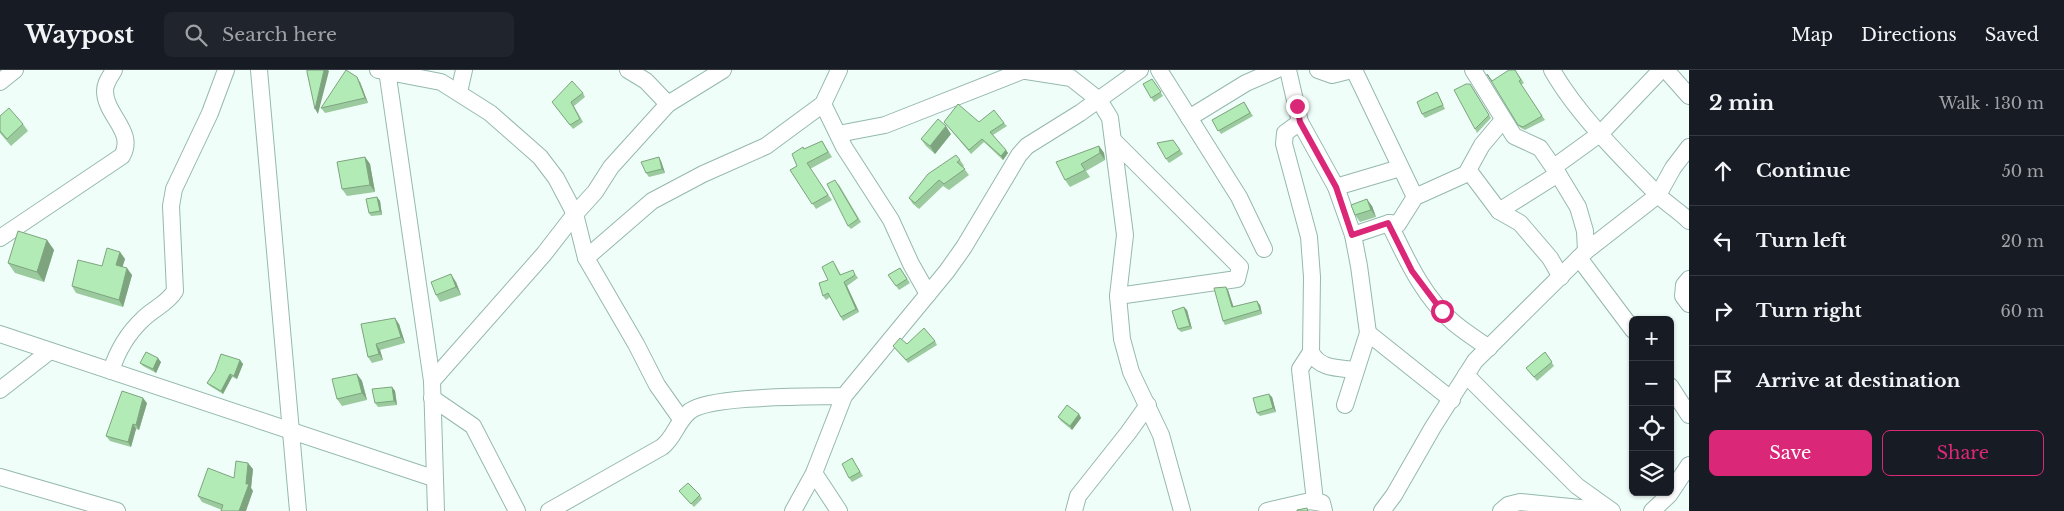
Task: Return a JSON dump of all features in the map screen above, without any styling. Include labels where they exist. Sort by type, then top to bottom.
[{"type":"street","points":[[0,82],[15,70]]},
{"type":"street","points":[[0,238],[122,156],[127,147],[126,139],[106,98],[105,91],[106,82],[114,70]]},
{"type":"street","points":[[111,371],[116,353],[143,319],[170,299],[175,291],[171,206],[174,189],[210,113],[226,70]]},
{"type":"street","points":[[259,70],[298,511]]},
{"type":"street","points":[[459,92],[464,70]]},
{"type":"street","points":[[628,70],[646,81],[668,104]]},
{"type":"street","points":[[432,381],[544,254],[574,214],[595,192],[611,167],[668,104],[723,70]]},
{"type":"street","points":[[586,258],[652,201],[703,174],[766,146],[823,104],[839,70]]},
{"type":"street","points":[[793,511],[814,474],[844,396],[964,247],[1019,155],[1028,146],[1099,100],[1140,70]]},
{"type":"street","points":[[1159,70],[1239,197],[1264,249]]},
{"type":"street","points":[[1189,118],[1246,83],[1276,70]]},
{"type":"street","points":[[1288,70],[1300,122],[1336,187],[1352,235],[1368,333],[1345,405]]},
{"type":"street","points":[[1318,70],[1332,75],[1353,70],[1414,197]]},
{"type":"street","points":[[1473,70],[1516,139],[1540,148],[1556,170],[1578,207],[1585,231],[1582,254],[1629,324]]},
{"type":"street","points":[[1552,70],[1562,88],[1601,133],[1658,195],[1689,221]]},
{"type":"street","points":[[1499,211],[1556,170],[1601,133],[1661,70]]},
{"type":"street","points":[[1666,70],[1689,96]]},
{"type":"street","points":[[436,511],[433,478],[432,381],[384,71],[441,82],[490,113],[540,157],[556,178],[574,214],[586,258],[636,344],[657,385],[681,419]]},
{"type":"street","points":[[838,134],[885,125],[1021,71],[1071,78],[1099,100],[1110,118],[1125,235],[1118,296],[1124,350],[1131,372],[1148,404],[1160,435],[1182,511]]},
{"type":"street","points":[[823,104],[838,134],[891,220],[911,264],[928,294]]},
{"type":"street","points":[[1352,235],[1388,223],[1398,224],[1414,197],[1464,176],[1482,145],[1503,120]]},
{"type":"street","points":[[1300,122],[1285,132],[1284,144],[1309,237],[1312,277],[1311,352],[1315,360],[1327,366],[1355,370]]},
{"type":"street","points":[[1114,141],[1240,267],[1237,279],[1118,296]]},
{"type":"street","points":[[1382,511],[1394,495],[1433,427],[1452,400],[1475,361],[1582,254],[1629,220],[1658,195],[1673,168],[1689,147]]},
{"type":"street","points":[[1336,187],[1400,168]]},
{"type":"street","points":[[1469,170],[1499,211],[1520,223],[1550,258],[1561,276]]},
{"type":"street","points":[[1388,223],[1412,271],[1442,311],[1453,322],[1488,348]]},
{"type":"street","points":[[1689,279],[1684,284],[1683,296],[1689,304]]},
{"type":"street","points":[[1368,333],[1452,400]]},
{"type":"street","points":[[0,334],[433,478]]},
{"type":"street","points":[[0,390],[50,351]]},
{"type":"street","points":[[1267,511],[1319,506],[1300,369],[1311,352]]},
{"type":"street","points":[[1466,375],[1577,486],[1612,511]]},
{"type":"street","points":[[1674,392],[1689,415]]},
{"type":"street","points":[[548,511],[662,447],[672,437],[681,419],[699,406],[734,400],[844,396]]},
{"type":"street","points":[[432,398],[473,426],[517,511]]},
{"type":"street","points":[[1074,511],[1078,496],[1128,433],[1148,404]]},
{"type":"street","points":[[1652,511],[1669,495],[1689,465]]},
{"type":"street","points":[[814,474],[839,511]]},
{"type":"street","points":[[0,477],[111,510]]},
{"type":"street","points":[[1501,511],[1508,505],[1520,502],[1612,511]]},
{"type":"building","points":[[307,70],[324,70],[315,109],[307,72]]},
{"type":"building","points":[[346,70],[357,77],[365,98],[321,108]]},
{"type":"building","points":[[1509,70],[1515,70],[1521,80],[1519,81],[1542,116],[1523,127],[1518,125],[1487,74],[1492,81]]},
{"type":"building","points":[[1152,79],[1161,92],[1151,98],[1143,84]]},
{"type":"building","points":[[572,81],[583,93],[571,102],[580,119],[570,125],[552,102]]},
{"type":"building","points":[[1470,84],[1489,115],[1475,129],[1454,90]]},
{"type":"building","points":[[1437,92],[1443,105],[1422,114],[1417,102]]},
{"type":"building","points":[[1244,102],[1250,113],[1218,131],[1212,120]]},
{"type":"building","points":[[958,104],[979,122],[994,110],[1004,123],[990,132],[1006,150],[1001,156],[982,139],[969,150],[944,122]]},
{"type":"building","points":[[9,108],[23,124],[7,139],[0,131],[0,116]]},
{"type":"building","points":[[938,119],[946,126],[930,146],[921,139]]},
{"type":"building","points":[[1173,140],[1180,150],[1166,159],[1157,143]]},
{"type":"building","points":[[822,141],[828,152],[807,163],[828,195],[812,204],[790,170],[797,166],[792,154],[803,147],[804,149]]},
{"type":"building","points":[[1099,146],[1100,153],[1081,164],[1085,170],[1065,180],[1056,162]]},
{"type":"building","points":[[956,155],[960,160],[957,162],[965,169],[944,184],[939,180],[915,203],[909,198],[928,174]]},
{"type":"building","points":[[365,157],[370,185],[342,189],[337,162]]},
{"type":"building","points":[[659,157],[662,169],[646,173],[641,162]]},
{"type":"building","points":[[835,180],[858,219],[848,226],[827,184]]},
{"type":"building","points":[[377,197],[380,211],[369,213],[366,199]]},
{"type":"building","points":[[1367,199],[1371,210],[1355,215],[1351,205]]},
{"type":"building","points":[[18,231],[47,240],[37,272],[8,263]]},
{"type":"building","points":[[107,248],[120,252],[116,265],[127,268],[119,300],[72,286],[78,260],[102,266]]},
{"type":"building","points":[[833,261],[840,275],[853,270],[855,275],[844,282],[856,309],[841,317],[828,293],[823,296],[819,283],[828,280],[822,267]]},
{"type":"building","points":[[900,268],[907,279],[896,286],[888,275]]},
{"type":"building","points":[[451,274],[456,287],[436,295],[431,282]]},
{"type":"building","points":[[1226,287],[1232,307],[1257,301],[1260,310],[1223,321],[1214,288]]},
{"type":"building","points":[[1184,307],[1190,326],[1178,329],[1172,311]]},
{"type":"building","points":[[395,318],[401,337],[376,344],[379,354],[368,357],[361,324]]},
{"type":"building","points":[[924,328],[935,341],[906,360],[893,346],[900,338],[907,344]]},
{"type":"building","points":[[146,352],[158,358],[153,369],[140,363]]},
{"type":"building","points":[[1545,352],[1552,362],[1534,377],[1526,368]]},
{"type":"building","points":[[221,354],[240,360],[234,376],[230,374],[221,391],[207,383],[215,371]]},
{"type":"building","points":[[357,374],[362,393],[337,399],[332,379]]},
{"type":"building","points":[[392,387],[394,401],[375,403],[372,389]]},
{"type":"building","points":[[122,391],[143,398],[136,425],[133,424],[128,442],[106,436]]},
{"type":"building","points":[[1269,394],[1273,408],[1257,413],[1253,398]]},
{"type":"building","points":[[1067,405],[1079,414],[1070,426],[1058,417]]},
{"type":"building","points":[[852,458],[860,472],[849,478],[842,464]]},
{"type":"building","points":[[236,461],[248,463],[246,484],[249,484],[239,511],[221,511],[223,505],[198,496],[208,468],[234,478]]},
{"type":"building","points":[[688,483],[700,495],[691,504],[679,491]]},
{"type":"building","points":[[1307,508],[1308,511],[1297,511],[1297,510]]},
{"type":"route","points":[[1297,106],[1300,122],[1336,187],[1352,235],[1388,223],[1412,271],[1442,311]]}]
